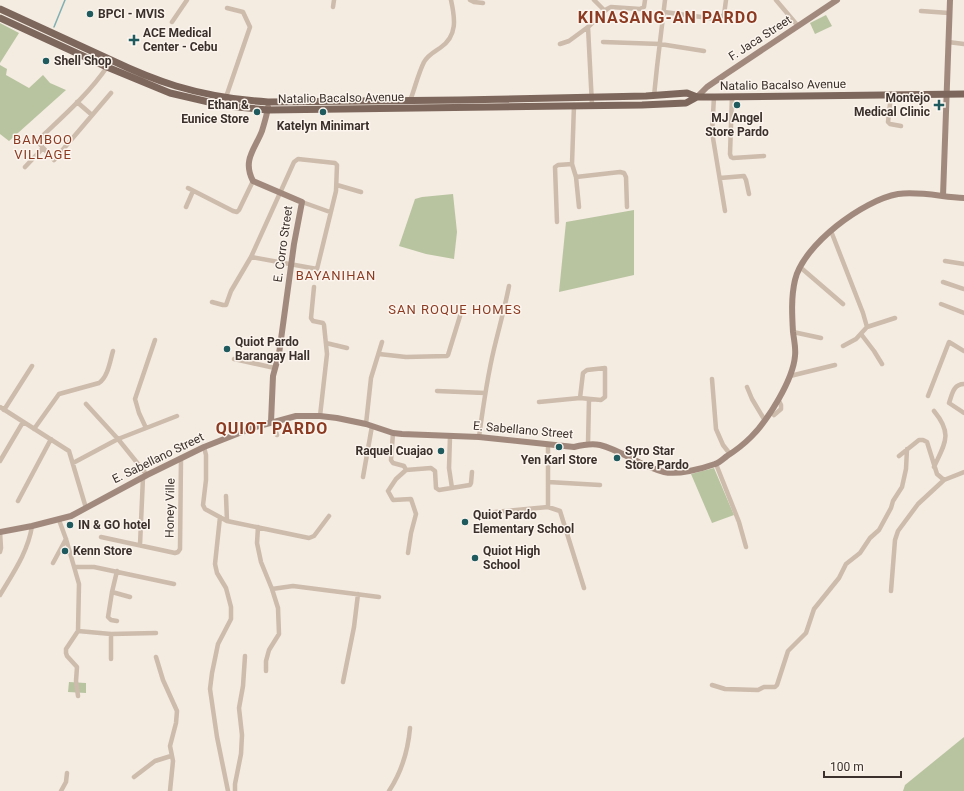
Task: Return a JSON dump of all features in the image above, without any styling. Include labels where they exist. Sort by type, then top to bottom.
[{"type":"main road","name":"Natalio Bacalso Avenue","points":[[0,9],[143,74],[175,86],[226,98],[248,101],[410,101],[591,96],[654,96],[687,93],[697,97],[964,94]]},
{"type":"main road","name":"Natalio Bacalso Avenue","points":[[0,18],[107,67],[170,93],[226,106],[268,110],[592,105],[686,103],[697,97]]},
{"type":"street","points":[[172,22],[187,0]]},
{"type":"street","points":[[333,7],[334,0]]},
{"type":"street","points":[[410,101],[424,62],[430,54],[451,39],[455,19],[451,0]]},
{"type":"street","points":[[470,0],[483,3]]},
{"type":"street","points":[[594,0],[604,10]]},
{"type":"street","points":[[560,44],[569,41],[588,27],[604,10],[611,7],[640,9],[644,7],[645,0]]},
{"type":"street","points":[[654,96],[665,0]]},
{"type":"street","points":[[664,12],[716,19],[724,15],[726,0]]},
{"type":"street","points":[[776,0],[798,26]]},
{"type":"street","name":"F. Jaca Street","points":[[697,97],[707,87],[837,0]]},
{"type":"street","points":[[943,196],[950,0]]},
{"type":"street","points":[[226,98],[250,27],[243,12],[227,8]]},
{"type":"street","points":[[921,11],[949,13]]},
{"type":"street","points":[[588,27],[592,105]]},
{"type":"street","points":[[603,42],[660,44],[704,51]]},
{"type":"street","points":[[948,42],[964,44]]},
{"type":"street","points":[[107,67],[102,75],[77,102],[38,141],[54,160],[110,93]]},
{"type":"street","points":[[891,95],[888,122],[890,124],[901,126]]},
{"type":"street","points":[[732,96],[731,157],[764,156]]},
{"type":"street","points":[[714,97],[712,132],[725,211]]},
{"type":"street","points":[[77,102],[92,115]]},
{"type":"street","points":[[188,188],[233,211],[237,212],[239,210],[253,181],[249,163],[250,152],[261,132],[268,110],[268,102]]},
{"type":"street","points":[[574,105],[572,164],[576,177],[579,207]]},
{"type":"street","points":[[25,167],[43,148]]},
{"type":"street","points":[[212,302],[223,306],[226,305],[231,291],[251,257],[294,162],[298,159],[335,163],[337,165],[337,185],[318,269],[251,257]]},
{"type":"street","points":[[557,222],[555,168],[558,165],[572,164]]},
{"type":"street","points":[[576,177],[620,172],[624,173],[626,177],[628,206]]},
{"type":"street","points":[[720,178],[744,176],[749,194]]},
{"type":"street","name":"E. Corro Street","points":[[253,181],[302,202],[294,244],[279,354],[273,376],[272,422]]},
{"type":"street","points":[[337,185],[361,192]]},
{"type":"street","points":[[186,207],[194,191]]},
{"type":"street","name":"E. Sabellano Street","points":[[0,532],[59,520],[71,516],[145,476],[204,447],[252,428],[296,416],[320,416],[369,425],[393,433],[479,437],[574,447],[588,444],[600,444],[666,473],[680,473],[716,464],[750,438],[778,399],[790,376],[795,355],[792,296],[795,280],[800,267],[817,245],[843,220],[855,212],[890,196],[916,193],[964,198]]},
{"type":"street","points":[[302,202],[330,212]]},
{"type":"street","points":[[831,231],[867,327]]},
{"type":"street","points":[[946,261],[964,264]]},
{"type":"street","points":[[800,267],[843,304]]},
{"type":"street","points":[[943,282],[964,289]]},
{"type":"street","points":[[479,437],[485,393],[509,286]]},
{"type":"street","points":[[314,287],[311,318],[313,321],[323,323],[325,327],[327,354],[320,416]]},
{"type":"street","points":[[941,304],[964,313]]},
{"type":"street","points":[[379,354],[406,357],[447,356],[460,316]]},
{"type":"street","points":[[843,346],[856,339],[867,327],[895,318]]},
{"type":"street","points":[[793,332],[821,338]]},
{"type":"street","points":[[861,334],[882,364]]},
{"type":"street","points":[[146,428],[139,413],[135,399],[155,340]]},
{"type":"street","points":[[363,477],[369,425],[371,378],[382,342]]},
{"type":"street","points":[[928,396],[949,342],[964,351]]},
{"type":"street","points":[[326,343],[347,348]]},
{"type":"street","points":[[34,429],[59,394],[103,381],[113,351]]},
{"type":"street","points":[[234,359],[275,368]]},
{"type":"street","points":[[790,376],[835,365]]},
{"type":"street","points":[[32,366],[1,408],[69,451],[86,508]]},
{"type":"street","points":[[539,402],[580,398],[601,400],[605,397],[605,368],[587,370],[583,373],[580,398]]},
{"type":"street","points":[[712,379],[716,429],[723,445],[730,454]]},
{"type":"street","points":[[964,384],[960,384],[955,387],[949,403],[964,413]]},
{"type":"street","points":[[747,387],[752,399],[764,419]]},
{"type":"street","points":[[437,391],[485,393]]},
{"type":"street","points":[[588,444],[589,398]]},
{"type":"street","points":[[774,415],[781,409],[778,399]]},
{"type":"street","points":[[86,404],[118,439],[145,476],[140,546]]},
{"type":"street","points":[[934,411],[944,427],[946,441],[934,466]]},
{"type":"street","points":[[73,463],[118,439],[178,416]]},
{"type":"street","points":[[0,461],[23,422]]},
{"type":"street","points":[[272,422],[277,436]]},
{"type":"street","points":[[393,433],[391,460],[392,462],[404,466],[406,470]]},
{"type":"street","points":[[450,436],[449,468],[452,488]]},
{"type":"street","points":[[18,500],[51,439]]},
{"type":"street","points":[[899,456],[919,440],[927,442],[937,474],[944,480]]},
{"type":"street","points":[[548,445],[548,507]]},
{"type":"street","points":[[204,447],[206,456],[206,480],[203,505],[205,509],[227,521],[309,538],[314,536],[329,516]]},
{"type":"street","points":[[712,685],[724,689],[758,690],[764,687],[777,685],[788,651],[806,633],[814,609],[839,578],[846,564],[860,553],[870,538],[879,530],[891,508],[893,501],[902,487],[906,469],[907,449]]},
{"type":"street","name":"Honey Ville","points":[[101,537],[175,553],[178,552],[180,548],[181,458]]},
{"type":"street","points":[[716,464],[739,522],[746,547]]},
{"type":"street","points":[[408,553],[416,514],[410,498],[393,500],[388,492],[396,479],[406,470],[434,469],[436,471],[437,490],[470,485],[472,472]]},
{"type":"street","points":[[891,591],[894,546],[898,531],[918,504],[944,480],[964,472]]},
{"type":"street","points":[[548,482],[600,485]]},
{"type":"street","points":[[226,496],[227,521]]},
{"type":"street","points":[[495,512],[548,507],[560,511],[584,588]]},
{"type":"street","points":[[220,517],[215,564],[217,573],[226,588],[231,607],[231,619],[218,644],[210,689],[217,737],[228,791]]},
{"type":"street","points":[[59,520],[79,584],[78,630],[66,649],[66,653],[77,667],[76,681],[78,696]]},
{"type":"street","points":[[0,595],[21,560],[30,538],[32,526]]},
{"type":"street","points":[[258,527],[257,543],[261,562],[278,608],[279,634],[269,650],[266,662],[266,671]]},
{"type":"street","points":[[0,532],[2,548],[0,552]]},
{"type":"street","points":[[53,563],[66,539]]},
{"type":"street","points":[[74,567],[94,566],[174,584]]},
{"type":"street","points":[[117,571],[108,617],[111,620],[117,621]]},
{"type":"street","points":[[272,589],[293,586],[379,597]]},
{"type":"street","points":[[112,592],[130,596]]},
{"type":"street","points":[[343,682],[354,627],[358,594]]},
{"type":"street","points":[[78,630],[110,634],[156,633]]},
{"type":"street","points":[[110,634],[110,659]]},
{"type":"street","points":[[235,791],[241,754],[242,735],[239,708],[243,686],[245,656]]},
{"type":"street","points":[[156,657],[163,680],[177,711],[176,723],[170,746],[172,766],[170,791]]},
{"type":"street","points":[[389,791],[409,743],[410,728]]},
{"type":"street","points":[[134,777],[155,761],[171,756]]},
{"type":"street","points":[[61,791],[66,782],[67,773]]},
{"type":"green space","points":[[826,15],[832,26],[815,34],[810,23]]},
{"type":"green space","points":[[0,23],[19,33],[0,63]]},
{"type":"green space","points":[[0,65],[7,69],[6,75],[29,88],[43,75],[50,83],[66,90],[9,141],[0,134]]},
{"type":"green space","points":[[453,194],[457,232],[454,259],[426,254],[399,246],[415,199]]},
{"type":"green space","points":[[634,210],[634,275],[559,292],[566,222]]},
{"type":"green space","points":[[714,468],[734,515],[712,523],[691,474]]},
{"type":"green space","points":[[69,682],[86,683],[86,693],[68,692]]},
{"type":"green space","points":[[964,737],[964,791],[903,791],[905,785]]},
{"type":"waterway","points":[[54,27],[65,0]]},
{"type":"place","name":"BPCI - MVIS","points":[[90,14]]},
{"type":"place","name":"ACE Medical Center - Cebu","points":[[134,40]]},
{"type":"place","name":"Shell Shop","points":[[46,61]]},
{"type":"place","name":"MJ Angel Store Pardo","points":[[737,105]]},
{"type":"place","name":"Montejo Medical Clinic","points":[[939,105]]},
{"type":"place","name":"Ethan & Eunice Store","points":[[257,112]]},
{"type":"place","name":"Katelyn Minimart","points":[[323,112]]},
{"type":"place","name":"Quiot Pardo Barangay Hall","points":[[227,349]]},
{"type":"place","name":"Yen Karl Store","points":[[559,447]]},
{"type":"place","name":"Raquel Cuajao","points":[[441,451]]},
{"type":"place","name":"Syro Star Store Pardo","points":[[617,458]]},
{"type":"place","name":"Quiot Pardo Elementary School","points":[[465,522]]},
{"type":"place","name":"IN & GO hotel","points":[[70,525]]},
{"type":"place","name":"Kenn Store","points":[[65,551]]},
{"type":"place","name":"Quiot High School","points":[[475,558]]},
{"type":"district","name":"KINASANG-AN PARDO","points":[[668,17]]},
{"type":"district","name":"BAMBOO VILLAGE","points":[[43,146]]},
{"type":"district","name":"BAYANIHAN","points":[[336,275]]},
{"type":"district","name":"SAN ROQUE HOMES","points":[[455,309]]},
{"type":"district","name":"QUIOT PARDO","points":[[272,428]]}]
